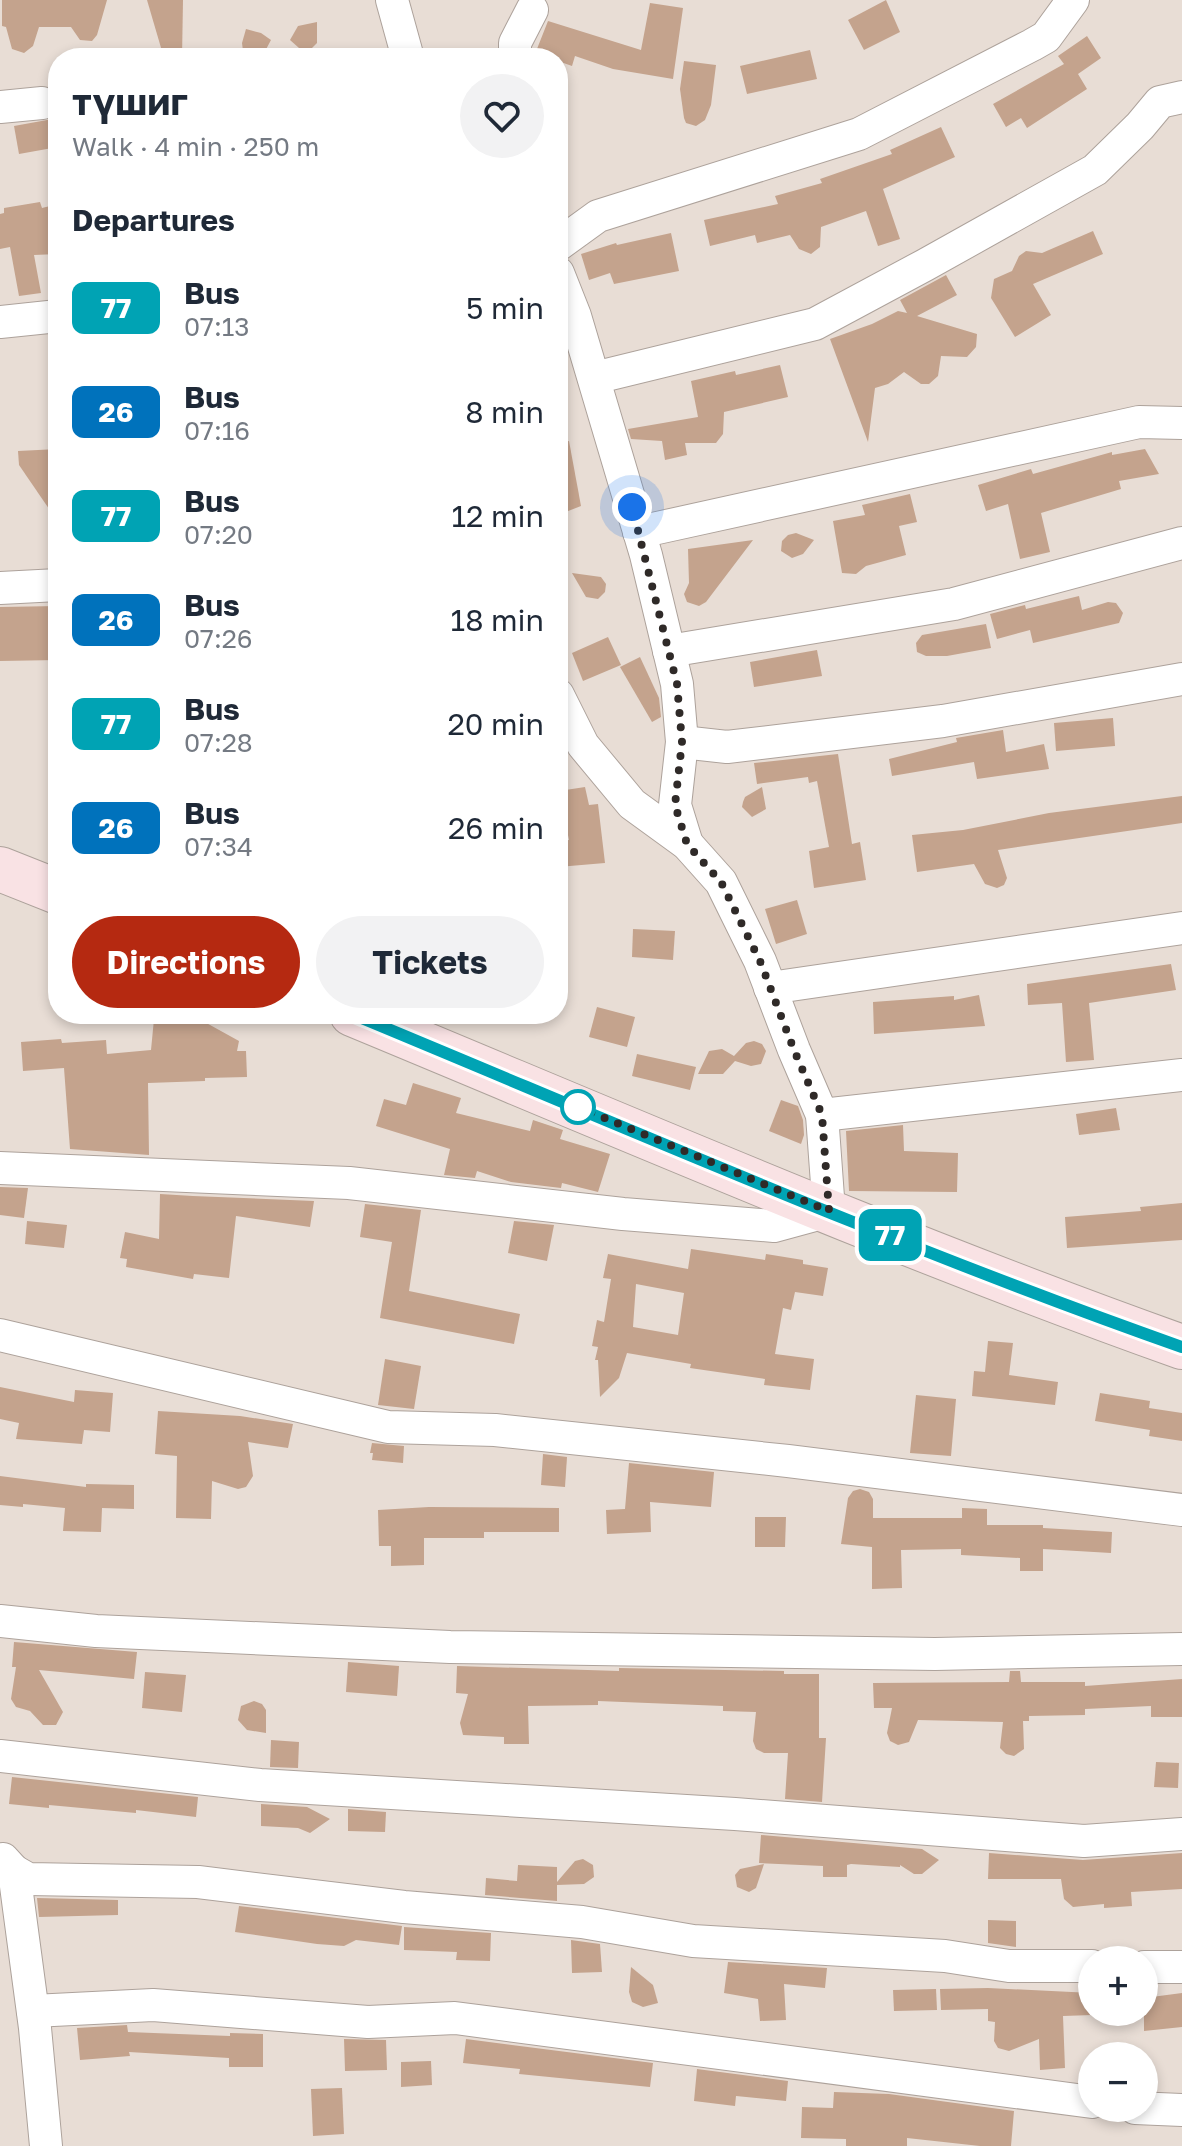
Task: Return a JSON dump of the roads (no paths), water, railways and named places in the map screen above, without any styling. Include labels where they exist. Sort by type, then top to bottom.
[{"type":"main road","points":[[0,869],[48,888]]},
{"type":"main road","points":[[376,1024],[829,1211],[1060,1303],[1182,1347]]},
{"type":"street","points":[[392,0],[405,48]]},
{"type":"street","points":[[568,238],[598,216],[859,134],[1046,37],[1073,0]]},
{"type":"street","points":[[515,48],[532,10]]},
{"type":"street","points":[[594,378],[815,324],[1095,170],[1160,102],[1182,97]]},
{"type":"street","points":[[0,107],[42,103]]},
{"type":"street","points":[[568,298],[639,532],[677,684],[682,742],[675,805],[687,844]]},
{"type":"street","points":[[0,322],[48,317]]},
{"type":"street","points":[[639,532],[1139,422],[1182,423]]},
{"type":"street","points":[[669,651],[954,604],[1182,543]]},
{"type":"street","points":[[0,588],[48,586]]},
{"type":"street","points":[[682,742],[727,747],[943,721],[1182,679]]},
{"type":"street","points":[[0,1168],[349,1183],[623,1214],[774,1226],[829,1211],[822,1115],[760,961],[721,882],[687,844],[632,804],[583,745],[568,715]]},
{"type":"street","points":[[770,988],[1182,928]]},
{"type":"street","points":[[822,1115],[1182,1075]]},
{"type":"street","points":[[0,1335],[388,1427],[495,1430],[557,1436],[1182,1510]]},
{"type":"street","points":[[0,1621],[96,1631],[450,1647],[935,1654],[1182,1649]]},
{"type":"street","points":[[0,1756],[260,1785],[735,1814],[1084,1841],[1182,1834]]},
{"type":"street","points":[[5,1866],[28,1879],[198,1882],[404,1907],[582,1922],[693,1941],[945,1956],[1009,1966],[1078,1966]]},
{"type":"street","points":[[5,1866],[33,2011],[46,2146]]},
{"type":"street","points":[[1158,1967],[1182,1967]]},
{"type":"street","points":[[33,2011],[153,2005],[368,2022],[455,2018],[1078,2100]]},
{"type":"street","points":[[1158,2109],[1182,2110]]}]
